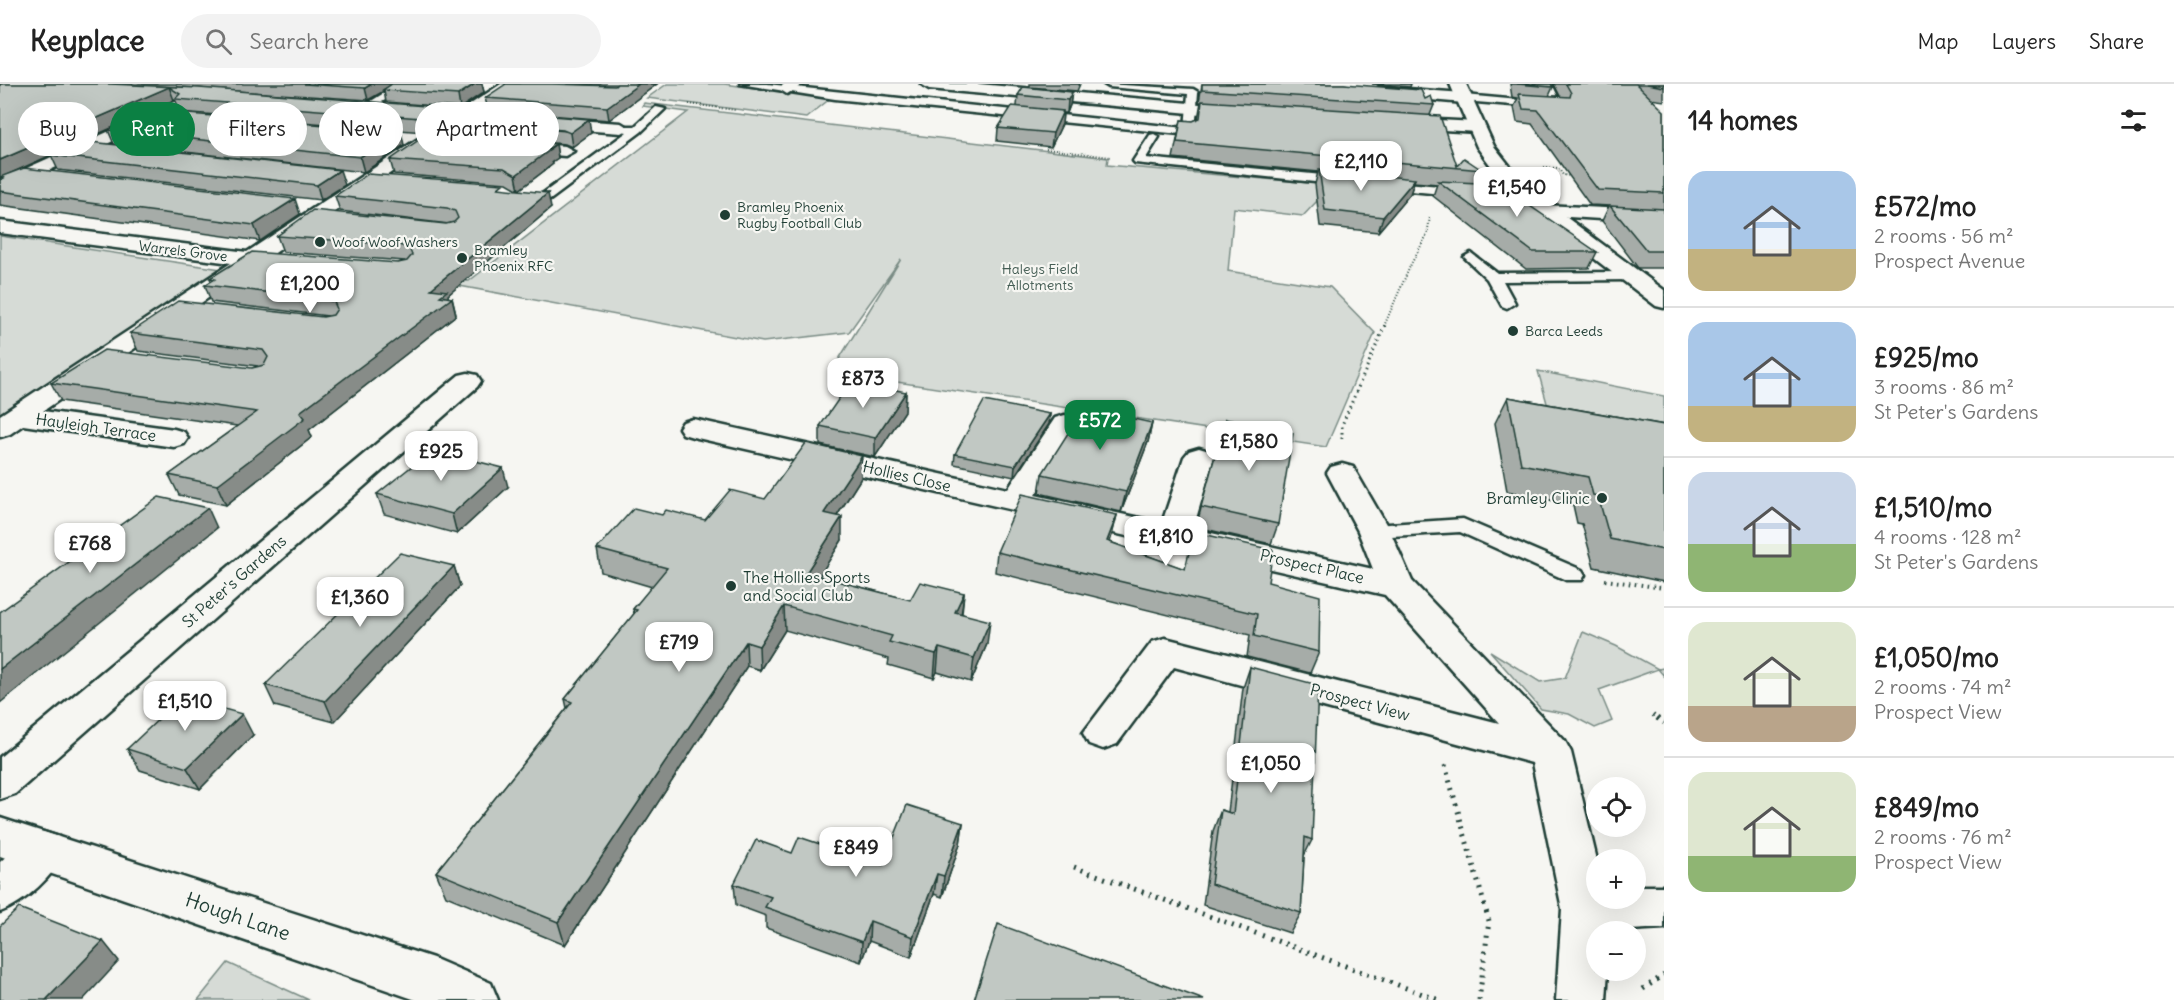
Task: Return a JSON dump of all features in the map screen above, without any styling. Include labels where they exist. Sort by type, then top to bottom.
[{"type":"street","points":[[929,84],[1263,114]]},
{"type":"street","points":[[485,102],[508,86]]},
{"type":"street","points":[[1361,90],[1461,91],[1486,147],[1512,192],[1544,211],[1664,301]]},
{"type":"street","points":[[170,92],[210,94],[191,102]]},
{"type":"street","points":[[1380,122],[1477,127]]},
{"type":"street","points":[[559,124],[629,129]]},
{"type":"street","points":[[404,138],[415,139]]},
{"type":"street","points":[[9,422],[415,149]]},
{"type":"street","points":[[559,151],[565,151]]},
{"type":"street","points":[[0,187],[68,156]]},
{"type":"street","points":[[0,164],[63,178]]},
{"type":"street","points":[[336,176],[394,182]]},
{"type":"street","points":[[293,205],[348,221]]},
{"type":"street","points":[[1544,211],[1664,217]]},
{"type":"street","name":"Warrels Grove","points":[[0,227],[285,262]]},
{"type":"street","points":[[178,308],[213,312]]},
{"type":"street","points":[[105,357],[138,361]]},
{"type":"street","name":"St Peter's Gardens","points":[[0,782],[468,381]]},
{"type":"street","name":"Hayleigh Terrace","points":[[9,422],[174,438]]},
{"type":"street","points":[[1016,501],[1065,424]]},
{"type":"street","name":"Hollies Close","points":[[693,428],[1016,501]]},
{"type":"street","points":[[1175,534],[1199,457]]},
{"type":"street","points":[[1342,473],[1374,531],[1397,586],[1550,752],[1586,909],[1581,1000]]},
{"type":"street","name":"Prospect Place","points":[[1016,501],[1175,534],[1397,586]]},
{"type":"street","name":"Prospect View","points":[[1103,733],[1165,651],[1550,752]]},
{"type":"street","name":"Hough Lane","points":[[0,837],[443,994]]},
{"type":"street","points":[[0,891],[43,851]]},
{"type":"street","points":[[1646,907],[1664,907]]},
{"type":"lane","points":[[370,102],[405,84]]},
{"type":"lane","points":[[746,84],[791,87],[1190,132],[1193,92],[1109,84]]},
{"type":"lane","points":[[1461,91],[1558,107],[1547,84]]},
{"type":"lane","points":[[546,197],[629,129],[660,110]]},
{"type":"lane","points":[[1154,137],[1139,161],[1474,194]]},
{"type":"lane","points":[[1471,257],[1493,277],[1507,303]]},
{"type":"lane","points":[[1493,277],[1630,276]]},
{"type":"lane","points":[[1374,531],[1463,525],[1574,575]]},
{"type":"path","points":[[1342,473],[1342,425],[1411,264],[1424,243],[1431,224],[1429,211]]},
{"type":"path","points":[[1574,575],[1664,588]]},
{"type":"path","points":[[1653,715],[1664,723]]},
{"type":"path","points":[[1432,721],[1489,921],[1479,1000]]},
{"type":"path","points":[[1074,867],[1439,1000]]},
{"type":"path","points":[[1643,988],[1664,975]]},
{"type":"green space","points":[[667,84],[724,84],[831,98],[806,118],[647,98]]},
{"type":"green space","name":"Haleys Field Allotments","points":[[644,103],[1108,158],[1107,165],[1332,185],[1303,216],[1234,208],[1228,271],[1330,287],[1375,333],[1326,447],[831,372],[901,259],[849,332],[763,342],[454,285],[458,281],[469,281],[688,112],[642,106]]},
{"type":"green space","points":[[0,236],[221,269],[0,413]]},
{"type":"green space","points":[[1538,371],[1664,396],[1664,454],[1550,414]]},
{"type":"green space","points":[[1583,632],[1616,646],[1658,669],[1599,690],[1612,721],[1595,728],[1569,714],[1541,709],[1490,651],[1540,682],[1565,678]]},
{"type":"green space","points":[[1664,668],[1664,676],[1658,669]]},
{"type":"green space","points":[[228,963],[309,1000],[198,1000]]},
{"type":"building","points":[[0,84],[110,84],[199,88],[375,102],[319,102],[319,110],[307,109],[307,102],[214,102],[175,99],[180,94],[169,87],[134,102],[110,102],[110,112],[98,118],[98,102],[18,102],[18,152],[0,160]]},
{"type":"building","points":[[304,84],[372,84],[365,88]]},
{"type":"building","points":[[392,84],[475,84],[458,95],[383,90]]},
{"type":"building","points":[[506,84],[615,86],[617,84],[639,84],[607,107],[485,98]]},
{"type":"building","points":[[1202,84],[1344,84],[1421,90],[1425,99],[1431,96],[1434,105],[1202,90]]},
{"type":"building","points":[[1517,84],[1551,84],[1553,87]]},
{"type":"building","points":[[1566,84],[1636,84],[1664,111],[1664,193],[1598,190],[1538,110],[1523,109],[1519,94],[1570,97],[1571,93]]},
{"type":"building","points":[[1647,84],[1664,84],[1664,87]]},
{"type":"building","points":[[1023,87],[1072,92],[1068,100],[1018,95]]},
{"type":"building","points":[[1202,101],[1440,116],[1457,166],[1464,158],[1482,170],[1177,142],[1181,120],[1193,121],[1200,118]]},
{"type":"building","points":[[403,104],[415,105],[415,118],[403,117]]},
{"type":"building","points":[[1012,106],[1063,111],[1053,133],[998,128]]},
{"type":"building","points":[[195,115],[207,115],[207,141],[195,139]]},
{"type":"building","points":[[559,117],[589,119],[570,133],[559,130]]},
{"type":"building","points":[[307,123],[319,124],[319,153],[307,151]]},
{"type":"building","points":[[98,143],[110,144],[110,156],[195,156],[195,154],[340,170],[317,185],[60,156],[98,156]]},
{"type":"building","points":[[415,143],[415,156],[542,156],[516,175],[504,168],[390,160],[396,156],[403,156],[403,151]]},
{"type":"building","points":[[24,168],[295,199],[254,225],[0,191],[0,180],[4,178],[0,177]]},
{"type":"building","points":[[1319,169],[1415,179],[1383,217],[1325,210]]},
{"type":"building","points":[[368,174],[503,184],[498,188],[548,193],[431,289],[447,291],[440,296],[452,298],[300,412],[305,418],[217,485],[169,475],[257,412],[51,383],[104,350],[252,368],[264,365],[268,357],[263,350],[130,333],[178,301],[323,317],[333,315],[337,309],[334,302],[324,299],[205,285],[215,279],[210,278],[252,252],[398,263],[407,261],[412,255],[409,248],[399,245],[277,236],[313,210],[446,224],[458,218],[455,211],[447,208],[335,196]]},
{"type":"building","points":[[1438,181],[1498,184],[1597,252],[1533,252]]},
{"type":"building","points":[[1610,206],[1664,209],[1664,251],[1647,251]]},
{"type":"building","points":[[851,381],[906,392],[875,438],[820,426]]},
{"type":"building","points":[[1508,397],[1664,425],[1664,550],[1610,539],[1598,496],[1593,495],[1588,477],[1521,464]]},
{"type":"building","points":[[984,401],[1050,414],[1015,466],[955,454]]},
{"type":"building","points":[[1088,409],[1152,423],[1126,492],[1042,474],[1082,411],[1086,412]]},
{"type":"building","points":[[1225,419],[1293,433],[1278,524],[1201,507]]},
{"type":"building","points":[[806,443],[862,456],[824,513],[842,517],[806,573],[910,600],[920,582],[964,593],[955,612],[990,621],[974,658],[939,648],[936,654],[889,642],[892,636],[784,606],[759,646],[746,642],[558,922],[436,872],[572,702],[565,699],[637,610],[633,609],[667,568],[597,549],[634,508],[662,515],[666,510],[705,520],[730,490],[765,499]]},
{"type":"building","points":[[432,450],[503,468],[452,514],[377,494]]},
{"type":"building","points":[[1022,494],[1117,515],[1107,541],[1185,569],[1194,532],[1273,550],[1268,582],[1320,596],[1319,652],[1254,636],[1257,614],[997,552]]},
{"type":"building","points":[[159,497],[208,508],[0,669],[0,612]]},
{"type":"building","points":[[400,553],[454,566],[325,701],[265,685]]},
{"type":"building","points":[[1250,667],[1318,685],[1312,840],[1305,837],[1301,913],[1211,884],[1221,810],[1233,814]]},
{"type":"building","points":[[182,697],[242,714],[187,768],[127,749]]},
{"type":"building","points":[[907,805],[963,823],[944,876],[937,874],[913,937],[870,921],[862,942],[765,907],[771,897],[734,884],[756,840],[792,853],[799,837],[883,865]]},
{"type":"building","points":[[19,908],[103,941],[46,1000],[0,1000],[0,926]]},
{"type":"building","points":[[998,924],[1204,1000],[974,1000]]},
{"type":"place","name":"Bramley Phoenix Rugby Football Club","points":[[725,215]]},
{"type":"place","name":"Woof Woof Washers","points":[[320,242]]},
{"type":"place","name":"Bramley Phoenix RFC","points":[[462,258]]},
{"type":"place","name":"Barca Leeds","points":[[1513,331]]},
{"type":"place","name":"Bramley Clinic","points":[[1602,498]]},
{"type":"place","name":"The Hollies Sports and Social Club","points":[[731,586]]}]
